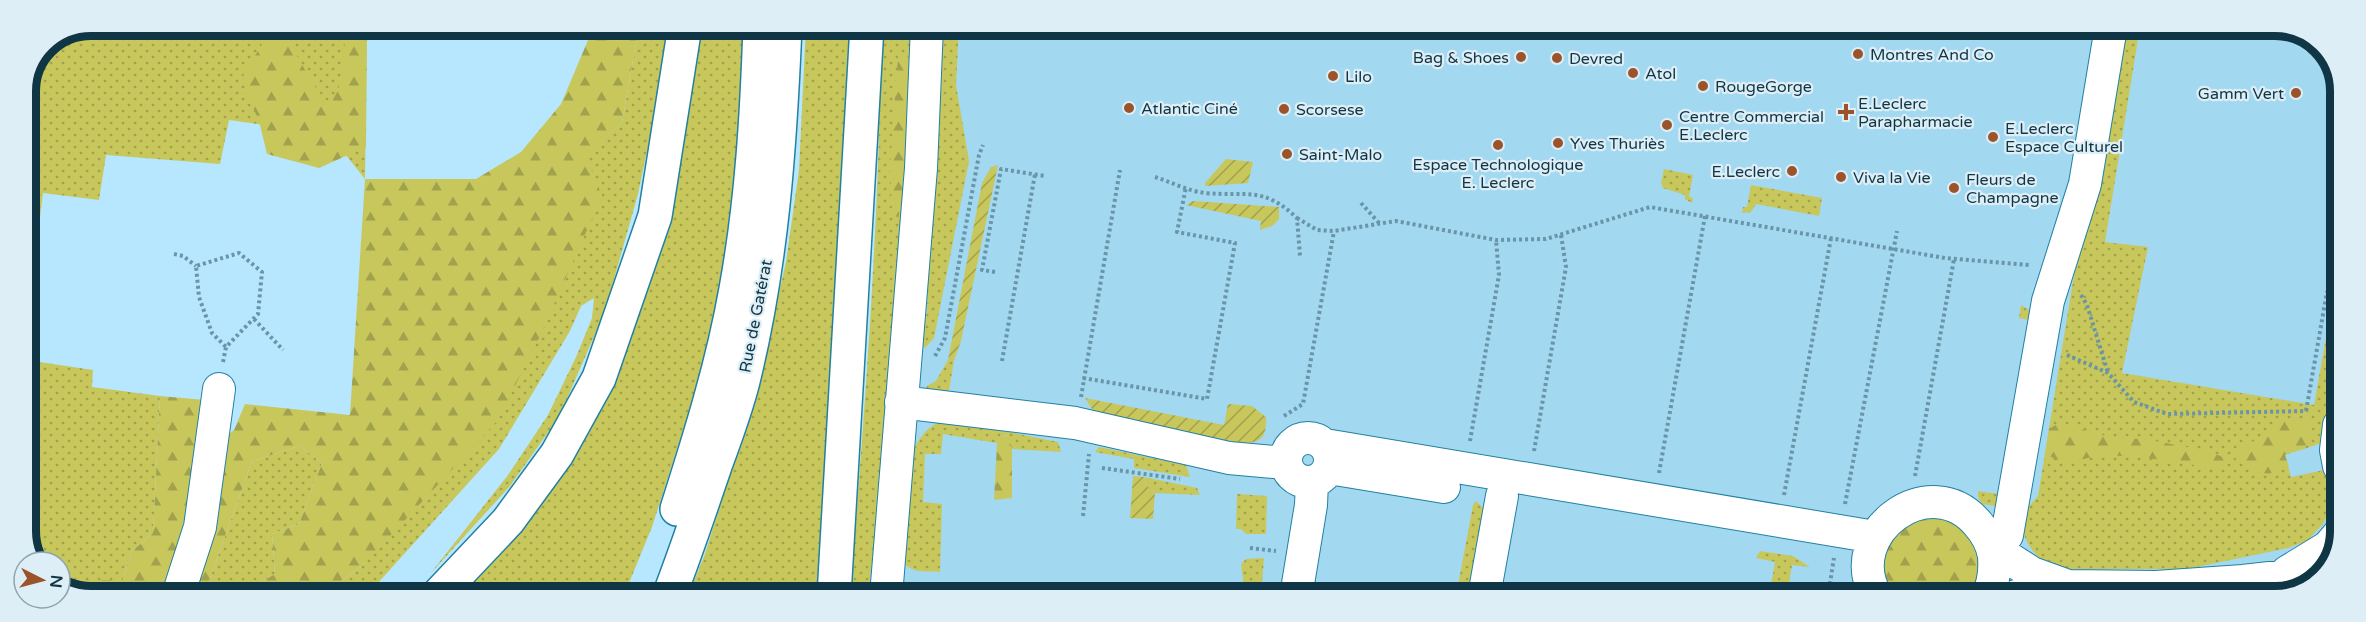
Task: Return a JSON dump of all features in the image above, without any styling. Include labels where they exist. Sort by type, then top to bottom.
[{"type":"main road","points":[[447,586],[508,521],[557,454],[599,378],[656,216],[683,36]]},
{"type":"main road","name":"Rue de Gatérat","points":[[651,586],[692,461],[736,290],[752,171],[759,36]]},
{"type":"main road","name":"Rue de Gatérat","points":[[673,586],[723,444],[742,384],[753,338],[772,220],[780,149],[785,36]]},
{"type":"main road","points":[[835,586],[866,36]]},
{"type":"street","points":[[887,586],[902,388],[909,337],[921,168],[927,36]]},
{"type":"street","points":[[1993,548],[2007,535],[2048,301],[2085,184],[2110,36]]},
{"type":"street","points":[[902,388],[1095,426],[1229,458],[1286,463]]},
{"type":"street","points":[[181,586],[200,527],[219,389]]},
{"type":"street","points":[[1298,586],[1311,505],[1322,465],[1315,438],[1300,439],[1289,448],[1286,463],[1292,476],[1305,483],[1322,465],[1468,469],[1872,545]]},
{"type":"street","points":[[1322,465],[1502,496],[1838,539]]},
{"type":"street","points":[[1486,586],[1502,496]]},
{"type":"street","points":[[1873,586],[1868,572],[1872,545],[1885,522],[1898,512],[1913,505],[1929,502],[1961,509],[1975,519],[1986,532],[1993,548],[1995,570],[1992,586]]},
{"type":"street","points":[[2281,576],[2328,546]]},
{"type":"street","points":[[1993,548],[2032,573],[2068,586]]},
{"type":"street","points":[[2170,586],[2310,573]]},
{"type":"path","points":[[902,388],[939,352],[945,338],[979,155],[983,145]]},
{"type":"path","points":[[995,272],[982,270],[1001,169],[1046,176]]},
{"type":"path","points":[[1083,516],[1086,467],[1095,426],[1090,411],[1082,400],[1083,378],[1120,170]]},
{"type":"path","points":[[1002,361],[1035,174]]},
{"type":"path","points":[[1155,177],[1203,192],[1249,193],[1281,203],[1297,218],[1317,230],[1334,231],[1396,221],[1496,240],[1546,239],[1650,207],[1954,259],[2041,266],[2058,270],[2077,286],[2087,305],[2108,373]]},
{"type":"path","points":[[1083,378],[1208,399],[1235,243],[1177,232],[1186,187]]},
{"type":"path","points":[[1361,203],[1380,224]]},
{"type":"path","points":[[1658,479],[1705,216]]},
{"type":"path","points":[[1297,218],[1300,256]]},
{"type":"path","points":[[1284,416],[1303,404],[1334,231]]},
{"type":"path","points":[[1830,586],[1897,231]]},
{"type":"path","points":[[1529,479],[1566,267],[1561,235]]},
{"type":"path","points":[[1783,501],[1831,238]]},
{"type":"path","points":[[1468,469],[1469,448],[1499,275],[1496,240]]},
{"type":"path","points":[[196,266],[239,253],[262,272],[258,314],[226,347],[219,389]]},
{"type":"path","points":[[174,254],[183,256],[196,266],[198,297],[212,333],[226,347]]},
{"type":"path","points":[[1915,476],[1954,259]]},
{"type":"path","points":[[2040,347],[2065,354],[2108,373],[2134,402],[2167,414],[2306,411],[2327,292],[2330,292]]},
{"type":"path","points":[[254,319],[283,350]]},
{"type":"path","points":[[1102,468],[1191,481]]},
{"type":"shaded area","points":[[924,36],[2275,36],[2296,40],[2308,47],[2321,60],[2329,80],[2329,542],[2324,556],[2290,584],[2282,586],[861,586],[881,371]]},
{"type":"green space","points":[[91,36],[367,36],[365,179],[329,134],[229,120],[220,164],[106,155],[99,200],[43,193],[36,250],[37,80],[45,60],[60,45],[70,40]]},
{"type":"green space","points":[[345,36],[367,36],[366,147],[319,168],[267,154],[260,125],[242,78],[262,44],[287,38],[313,84],[330,106],[342,80]]},
{"type":"green space","points":[[590,36],[637,36],[622,123],[586,156],[602,196],[539,338],[497,421],[365,563],[335,586],[254,586],[275,574],[272,534],[299,524],[322,463],[300,446],[252,461],[207,586],[88,586],[88,580],[123,580],[131,552],[153,533],[160,396],[205,400],[213,447],[234,430],[245,404],[350,415],[365,179],[476,179],[521,152],[561,104]]},
{"type":"green space","points":[[637,36],[671,36],[638,194],[605,311],[559,417],[510,486],[430,574],[508,475],[548,415],[592,318],[594,298],[581,306],[570,331],[499,449],[377,584],[373,586],[335,586],[365,563],[585,156],[622,123]]},
{"type":"green space","points":[[695,36],[743,36],[738,166],[709,349],[652,527],[628,586],[470,586],[566,462]]},
{"type":"green space","points":[[806,36],[856,36],[828,586],[692,586],[705,554],[758,386],[786,262],[799,170]]},
{"type":"green space","points":[[881,36],[911,36],[900,316],[869,586],[851,586],[875,240]]},
{"type":"green space","points":[[936,36],[958,36],[956,85],[969,161],[934,338],[925,348],[920,343],[927,312]]},
{"type":"green space","points":[[2121,36],[2139,36],[2105,242],[2148,247],[2122,373],[2314,405],[2327,332],[2330,331],[2330,436],[2325,441],[2285,455],[2291,477],[2329,469],[2330,472],[2330,510],[2323,524],[2307,541],[2288,548],[2187,569],[2050,569],[2041,560],[2028,543],[2023,525],[2029,506],[2038,496],[2073,281]]},
{"type":"green space","points":[[898,55],[907,57],[910,68],[905,196],[898,218],[892,212],[890,167]]},
{"type":"green space","points":[[1226,159],[1253,162],[1248,183],[1205,186],[1205,183]]},
{"type":"green space","points":[[998,165],[961,341],[954,361],[948,360],[982,183],[991,167]]},
{"type":"green space","points":[[1664,169],[1693,175],[1689,197],[1693,198],[1692,203],[1685,199],[1685,195],[1663,188],[1661,183]]},
{"type":"green space","points":[[1751,185],[1822,198],[1819,216],[1756,204],[1751,212],[1742,213],[1743,207],[1747,207]]},
{"type":"green space","points":[[1193,201],[1279,207],[1279,219],[1272,226],[1260,230],[1261,221],[1186,205]]},
{"type":"green space","points":[[2021,305],[2029,310],[2032,319],[2000,501],[1995,506],[1982,504],[1978,491],[1999,494],[2029,320],[2019,318]]},
{"type":"green space","points":[[948,360],[954,361],[948,396],[926,392],[927,386],[936,381]]},
{"type":"green space","points":[[36,361],[93,370],[92,387],[160,396],[153,533],[131,552],[123,580],[88,580],[88,586],[73,583],[72,550],[39,550],[36,535]]},
{"type":"green space","points":[[1085,398],[1224,425],[1228,404],[1252,406],[1266,417],[1265,432],[1260,440],[1255,442],[1235,444],[1103,416],[1092,409]]},
{"type":"green space","points":[[2308,418],[2315,422],[2305,447],[2285,455],[2289,467],[2273,473],[2260,473],[2235,458],[2238,446],[2261,439],[2279,421]]},
{"type":"green space","points":[[942,421],[975,425],[1058,442],[1061,452],[1012,449],[1007,435],[1001,435],[997,443],[943,434],[941,454],[925,454],[923,502],[942,504],[940,572],[918,571],[909,567],[901,559],[912,454],[923,434]]},
{"type":"green space","points":[[2059,423],[2106,436],[2150,440],[2208,451],[2230,460],[2223,467],[2214,468],[2141,457],[2103,455],[2064,463],[2045,454],[2049,429]]},
{"type":"green space","points":[[1001,435],[1008,436],[1012,449],[1012,498],[994,500],[997,443]]},
{"type":"green space","points":[[300,446],[322,463],[299,524],[272,534],[275,574],[254,586],[207,586],[252,461]]},
{"type":"green space","points":[[1099,447],[1186,465],[1190,477],[1134,468],[1134,459],[1095,452]]},
{"type":"green space","points":[[1133,476],[1144,477],[1147,486],[1155,493],[1153,519],[1130,518]]},
{"type":"green space","points":[[1144,477],[1197,488],[1200,495],[1155,493],[1147,486]]},
{"type":"green space","points":[[1237,494],[1267,496],[1266,534],[1246,534],[1241,529],[1236,529]]},
{"type":"green space","points":[[1476,501],[1483,508],[1486,522],[1474,586],[1458,586],[1473,505]]},
{"type":"green space","points":[[1944,515],[1978,542],[1982,571],[1976,586],[1888,586],[1882,567],[1882,555],[1887,542],[1901,524]]},
{"type":"green space","points":[[1760,551],[1793,556],[1810,567],[1792,565],[1789,586],[1771,586],[1775,562],[1756,558]]},
{"type":"green space","points":[[1264,558],[1262,586],[1244,586],[1241,564],[1246,559]]},
{"type":"place","name":"Montres And Co","points":[[1858,54]]},
{"type":"place","name":"Bag & Shoes","points":[[1521,57]]},
{"type":"place","name":"Devred","points":[[1557,58]]},
{"type":"place","name":"Atol","points":[[1633,73]]},
{"type":"place","name":"Lilo","points":[[1333,76]]},
{"type":"place","name":"RougeGorge","points":[[1703,86]]},
{"type":"place","name":"Gamm Vert","points":[[2296,93]]},
{"type":"place","name":"Atlantic Ciné","points":[[1129,108]]},
{"type":"place","name":"Scorsese","points":[[1284,109]]},
{"type":"place","name":"E.Leclerc Parapharmacie","points":[[1846,112]]},
{"type":"place","name":"Centre Commercial E.Leclerc","points":[[1667,125]]},
{"type":"place","name":"E.Leclerc Espace Culturel","points":[[1993,137]]},
{"type":"place","name":"Yves Thuriès","points":[[1558,143]]},
{"type":"place","name":"Espace Technologique E. Leclerc","points":[[1498,145]]},
{"type":"place","name":"Saint-Malo","points":[[1287,154]]},
{"type":"place","name":"E.Leclerc","points":[[1792,171]]},
{"type":"place","name":"Viva la Vie","points":[[1841,177]]},
{"type":"place","name":"Fleurs de Champagne","points":[[1954,188]]}]
